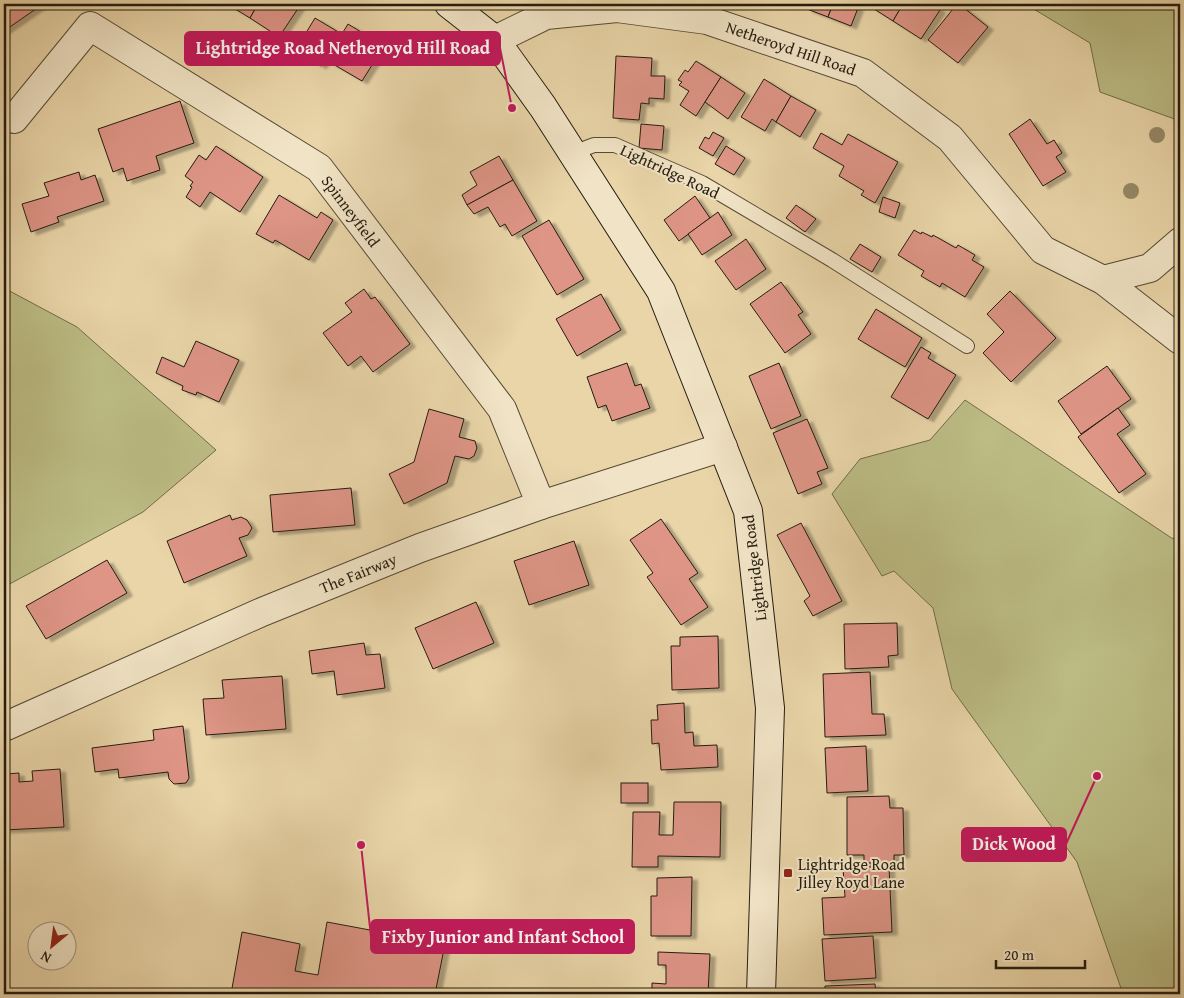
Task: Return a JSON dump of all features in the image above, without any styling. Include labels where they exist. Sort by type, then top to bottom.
[{"type":"street","points":[[449,4],[495,40]]},
{"type":"street","name":"Netheroyd Hill Road","points":[[495,40],[546,15],[618,6],[707,20],[863,73],[950,138],[1043,250],[1103,280],[1180,340]]},
{"type":"street","name":"Spinneyfield","points":[[14,119],[90,26],[319,168],[502,409],[541,505]]},
{"type":"street","name":"Lightridge Road","points":[[495,40],[543,107],[661,291],[748,511],[770,708],[761,994]]},
{"type":"street","points":[[1103,280],[1150,268],[1180,242]]},
{"type":"street","name":"The Fairway","points":[[4,727],[271,609],[420,548],[541,505],[723,447]]},
{"type":"lane","name":"Lightridge Road","points":[[573,153],[594,145],[615,145],[702,183],[832,260],[967,346]]},
{"type":"green space","points":[[1035,4],[1180,4],[1180,121],[1100,92],[1090,43],[1032,8]]},
{"type":"green space","points":[[4,288],[77,327],[216,450],[143,512],[4,587]]},
{"type":"green space","points":[[965,400],[1173,539],[1180,529],[1180,994],[1123,994],[1077,862],[952,689],[933,608],[894,571],[882,576],[832,494],[860,459],[930,440]]},
{"type":"building","points":[[4,4],[43,4],[4,31]]},
{"type":"building","points":[[227,4],[258,4],[250,18]]},
{"type":"building","points":[[258,4],[301,4],[279,37],[250,18]]},
{"type":"building","points":[[809,4],[833,4],[828,17],[807,9]]},
{"type":"building","points":[[833,4],[848,4],[858,8],[851,26],[828,17]]},
{"type":"building","points":[[873,4],[903,4],[893,21],[871,7]]},
{"type":"building","points":[[903,4],[930,4],[940,10],[921,39],[893,21]]},
{"type":"building","points":[[957,4],[988,27],[958,63],[928,40]]},
{"type":"building","points":[[315,18],[340,33],[321,66],[295,51]]},
{"type":"building","points":[[348,24],[384,46],[362,81],[326,60]]},
{"type":"building","points":[[616,56],[652,58],[651,76],[665,76],[664,99],[649,98],[649,104],[641,103],[639,120],[613,118]]},
{"type":"building","points":[[696,61],[721,77],[696,116],[680,105],[689,91],[679,85],[682,82],[678,80],[685,70],[688,72]]},
{"type":"building","points":[[721,77],[745,93],[728,119],[705,102]]},
{"type":"building","points":[[764,79],[791,96],[776,122],[772,119],[765,131],[741,117]]},
{"type":"building","points":[[791,96],[816,110],[800,137],[776,122]]},
{"type":"building","points":[[180,101],[194,143],[156,156],[160,170],[127,181],[123,168],[113,172],[98,129]]},
{"type":"building","points":[[1030,119],[1047,144],[1054,140],[1062,153],[1056,157],[1066,172],[1043,186],[1009,134]]},
{"type":"building","points":[[641,124],[664,126],[662,150],[639,148]]},
{"type":"building","points":[[713,132],[724,138],[713,156],[699,148],[705,137],[709,139]]},
{"type":"building","points":[[821,133],[842,145],[848,134],[898,162],[875,203],[861,195],[864,191],[839,176],[844,166],[813,148]]},
{"type":"building","points":[[216,146],[263,177],[240,212],[210,192],[200,207],[186,197],[193,182],[185,176],[199,155],[206,160]]},
{"type":"building","points":[[726,146],[745,158],[734,175],[715,164]]},
{"type":"building","points":[[499,156],[513,180],[467,205],[462,195],[477,185],[470,172]]},
{"type":"building","points":[[79,172],[81,180],[95,175],[104,201],[57,217],[59,222],[31,232],[22,204],[49,196],[44,183]]},
{"type":"building","points":[[513,180],[537,221],[512,236],[505,224],[500,227],[488,207],[474,214],[467,205]]},
{"type":"building","points":[[279,195],[317,218],[321,212],[333,220],[309,260],[275,240],[273,243],[256,234]]},
{"type":"building","points":[[695,196],[710,218],[679,241],[664,220]]},
{"type":"building","points":[[883,197],[900,203],[895,218],[879,212]]},
{"type":"building","points":[[796,205],[816,219],[805,232],[786,218]]},
{"type":"building","points":[[718,212],[732,235],[702,255],[688,234]]},
{"type":"building","points":[[549,220],[584,279],[557,295],[522,236]]},
{"type":"building","points":[[914,230],[932,237],[933,235],[956,248],[958,245],[975,255],[972,260],[984,267],[965,297],[942,283],[940,287],[921,276],[924,271],[898,255]]},
{"type":"building","points":[[746,239],[766,269],[736,290],[715,261]]},
{"type":"building","points":[[860,244],[881,257],[872,272],[850,259]]},
{"type":"building","points":[[781,282],[803,312],[798,315],[811,334],[785,353],[750,304]]},
{"type":"building","points":[[364,289],[371,299],[375,297],[410,344],[373,372],[361,356],[348,366],[323,333],[352,312],[345,303]]},
{"type":"building","points":[[1010,291],[1056,338],[1011,382],[983,353],[1004,332],[987,314]]},
{"type":"building","points":[[601,294],[621,330],[577,356],[556,319]]},
{"type":"building","points":[[876,309],[922,338],[905,367],[858,339]]},
{"type":"building","points":[[196,341],[239,360],[219,402],[197,392],[196,395],[182,390],[183,386],[156,373],[162,357],[184,367]]},
{"type":"building","points":[[921,347],[931,353],[928,358],[956,375],[928,419],[891,397]]},
{"type":"building","points":[[627,363],[635,386],[641,384],[650,408],[612,421],[606,405],[598,408],[587,377]]},
{"type":"building","points":[[779,363],[801,416],[771,429],[749,376]]},
{"type":"building","points":[[1107,366],[1131,399],[1081,434],[1058,401]]},
{"type":"building","points":[[1118,408],[1130,425],[1117,434],[1146,474],[1119,493],[1078,437]]},
{"type":"building","points":[[429,409],[464,419],[459,437],[475,441],[477,448],[474,456],[469,459],[455,456],[447,483],[404,504],[389,474],[414,462]]},
{"type":"building","points":[[807,419],[828,468],[817,472],[822,484],[798,494],[773,433]]},
{"type":"building","points":[[351,488],[355,525],[273,532],[270,495]]},
{"type":"building","points":[[230,515],[232,520],[241,517],[247,520],[252,528],[248,535],[239,538],[247,556],[184,583],[167,541]]},
{"type":"building","points":[[661,519],[698,573],[689,579],[708,607],[681,625],[647,577],[653,573],[630,540]]},
{"type":"building","points":[[801,523],[842,601],[813,616],[804,601],[810,596],[777,535]]},
{"type":"building","points":[[574,541],[589,585],[529,605],[514,561]]},
{"type":"building","points":[[107,560],[127,593],[46,639],[26,606]]},
{"type":"building","points":[[476,602],[494,643],[433,669],[415,628]]},
{"type":"building","points":[[897,623],[898,655],[888,656],[889,667],[845,669],[844,624]]},
{"type":"building","points":[[718,636],[719,688],[672,690],[671,646],[680,646],[680,637]]},
{"type":"building","points":[[364,643],[366,655],[380,654],[385,688],[337,695],[334,671],[312,674],[309,651]]},
{"type":"building","points":[[870,672],[872,714],[884,714],[886,735],[825,737],[823,674]]},
{"type":"building","points":[[282,676],[286,729],[206,735],[203,699],[224,698],[222,680]]},
{"type":"building","points":[[684,703],[685,733],[693,732],[694,746],[717,745],[718,767],[661,770],[659,743],[652,744],[651,720],[658,720],[657,705]]},
{"type":"building","points":[[183,726],[189,778],[186,783],[174,784],[169,779],[168,772],[119,778],[118,769],[95,772],[92,748],[154,740],[153,730]]},
{"type":"building","points":[[866,746],[868,791],[827,793],[825,748]]},
{"type":"building","points":[[60,769],[64,827],[4,830],[4,783],[7,783],[6,774],[19,773],[19,782],[33,781],[32,771]]},
{"type":"building","points":[[621,783],[648,783],[648,803],[621,803]]},
{"type":"building","points":[[889,796],[890,808],[903,808],[904,855],[894,855],[894,863],[864,863],[864,855],[847,855],[847,797]]},
{"type":"building","points":[[674,802],[721,802],[720,857],[658,856],[658,867],[632,867],[633,812],[660,812],[659,835],[673,835]]},
{"type":"building","points":[[889,866],[892,932],[824,935],[822,898],[845,897],[843,868]]},
{"type":"building","points":[[692,877],[691,936],[651,936],[651,896],[657,896],[657,878]]},
{"type":"building","points":[[327,922],[445,944],[435,994],[231,994],[242,932],[300,944],[295,971],[318,975]]},
{"type":"building","points":[[873,936],[876,978],[825,981],[822,939]]},
{"type":"building","points":[[658,952],[710,954],[708,994],[652,994],[652,983],[666,984],[666,965],[658,965]]},
{"type":"building","points":[[875,984],[876,994],[825,994],[825,986]]},
{"type":"place","name":"Lightridge Road Netheroyd Hill Road","points":[[512,108]]},
{"type":"place","name":"Dick Wood","points":[[1097,776]]},
{"type":"place","name":"Fixby Junior and Infant School","points":[[361,845]]},
{"type":"place","name":"Lightridge Road Jilley Royd Lane","points":[[788,873]]}]
